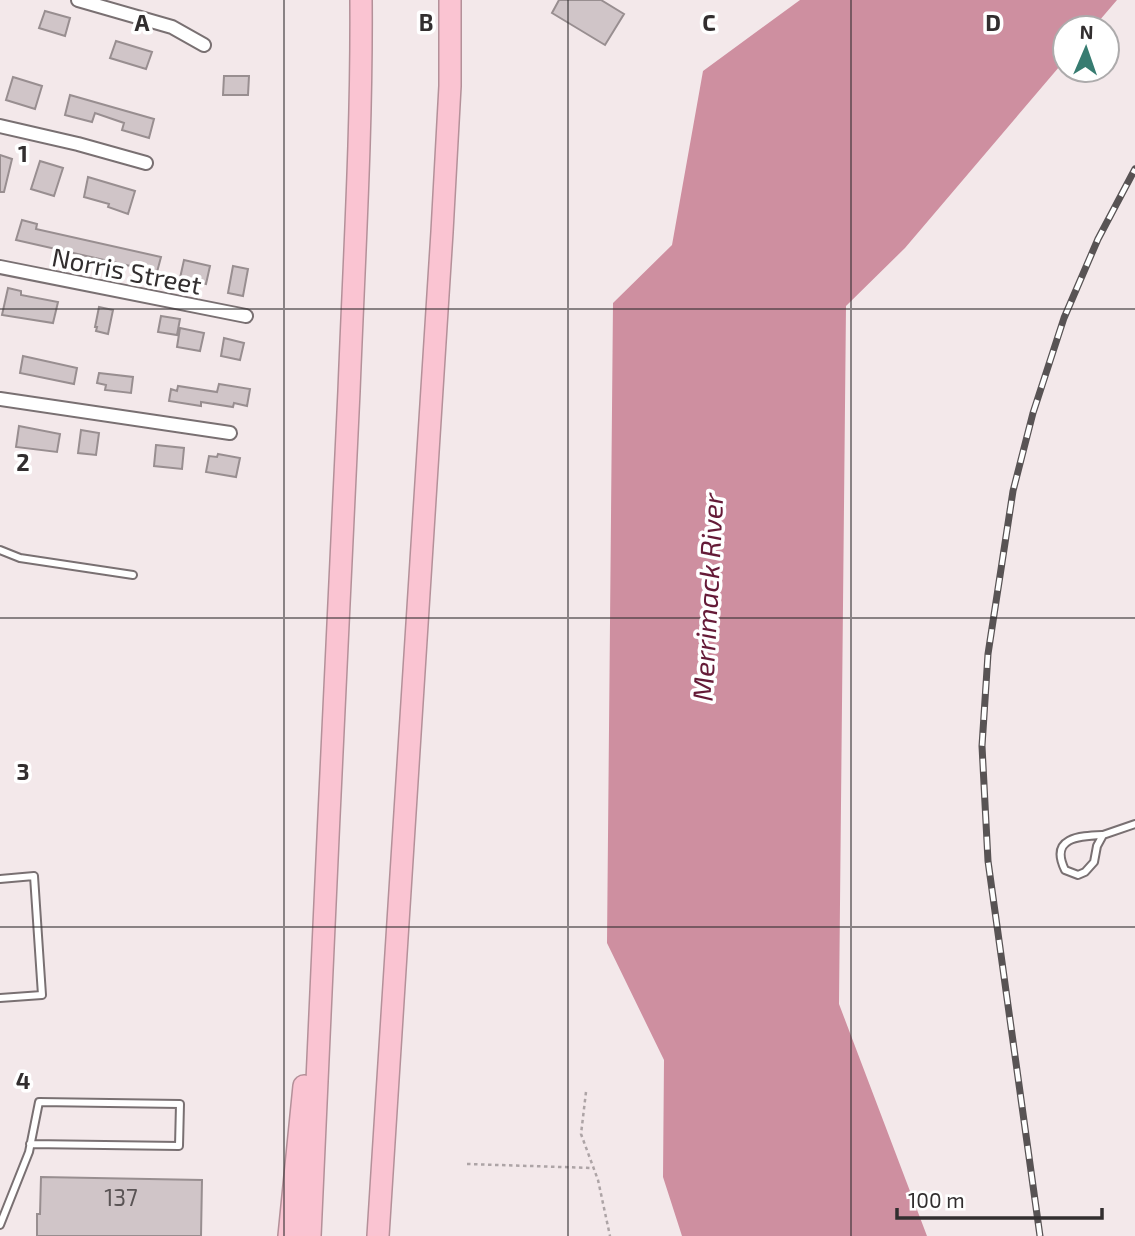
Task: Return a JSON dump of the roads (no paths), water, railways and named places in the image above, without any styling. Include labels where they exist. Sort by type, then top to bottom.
[{"type":"highway","points":[[310,1236],[344,504],[360,97],[361,0]]},
{"type":"highway","points":[[378,1236],[442,246],[450,86],[450,0]]},
{"type":"highway","points":[[289,1236],[298,1131],[321,956]]},
{"type":"street","points":[[78,0],[172,27],[204,45]]},
{"type":"street","points":[[0,126],[146,163]]},
{"type":"street","name":"Norris Street","points":[[0,267],[246,316]]},
{"type":"street","points":[[0,399],[230,433]]},
{"type":"lane","points":[[0,550],[20,558],[133,575]]},
{"type":"lane","points":[[1103,835],[1091,867],[1078,875],[1065,870],[1061,850],[1066,841],[1075,837],[1103,835],[1135,824]]},
{"type":"lane","points":[[0,879],[34,877],[42,995],[0,998]]},
{"type":"lane","points":[[0,1225],[30,1144],[39,1102],[180,1104],[179,1146],[30,1144]]},
{"type":"water","name":"Merrimack River","points":[[800,0],[1117,0],[1105,14],[1051,14],[1051,76],[905,248],[846,306],[839,1004],[927,1236],[682,1236],[663,1177],[664,1060],[607,943],[613,303],[672,245],[703,71]]},
{"type":"railway","points":[[1040,1236],[988,861],[982,746],[988,654],[1013,491],[1033,413],[1064,318],[1098,239],[1135,169]]}]
